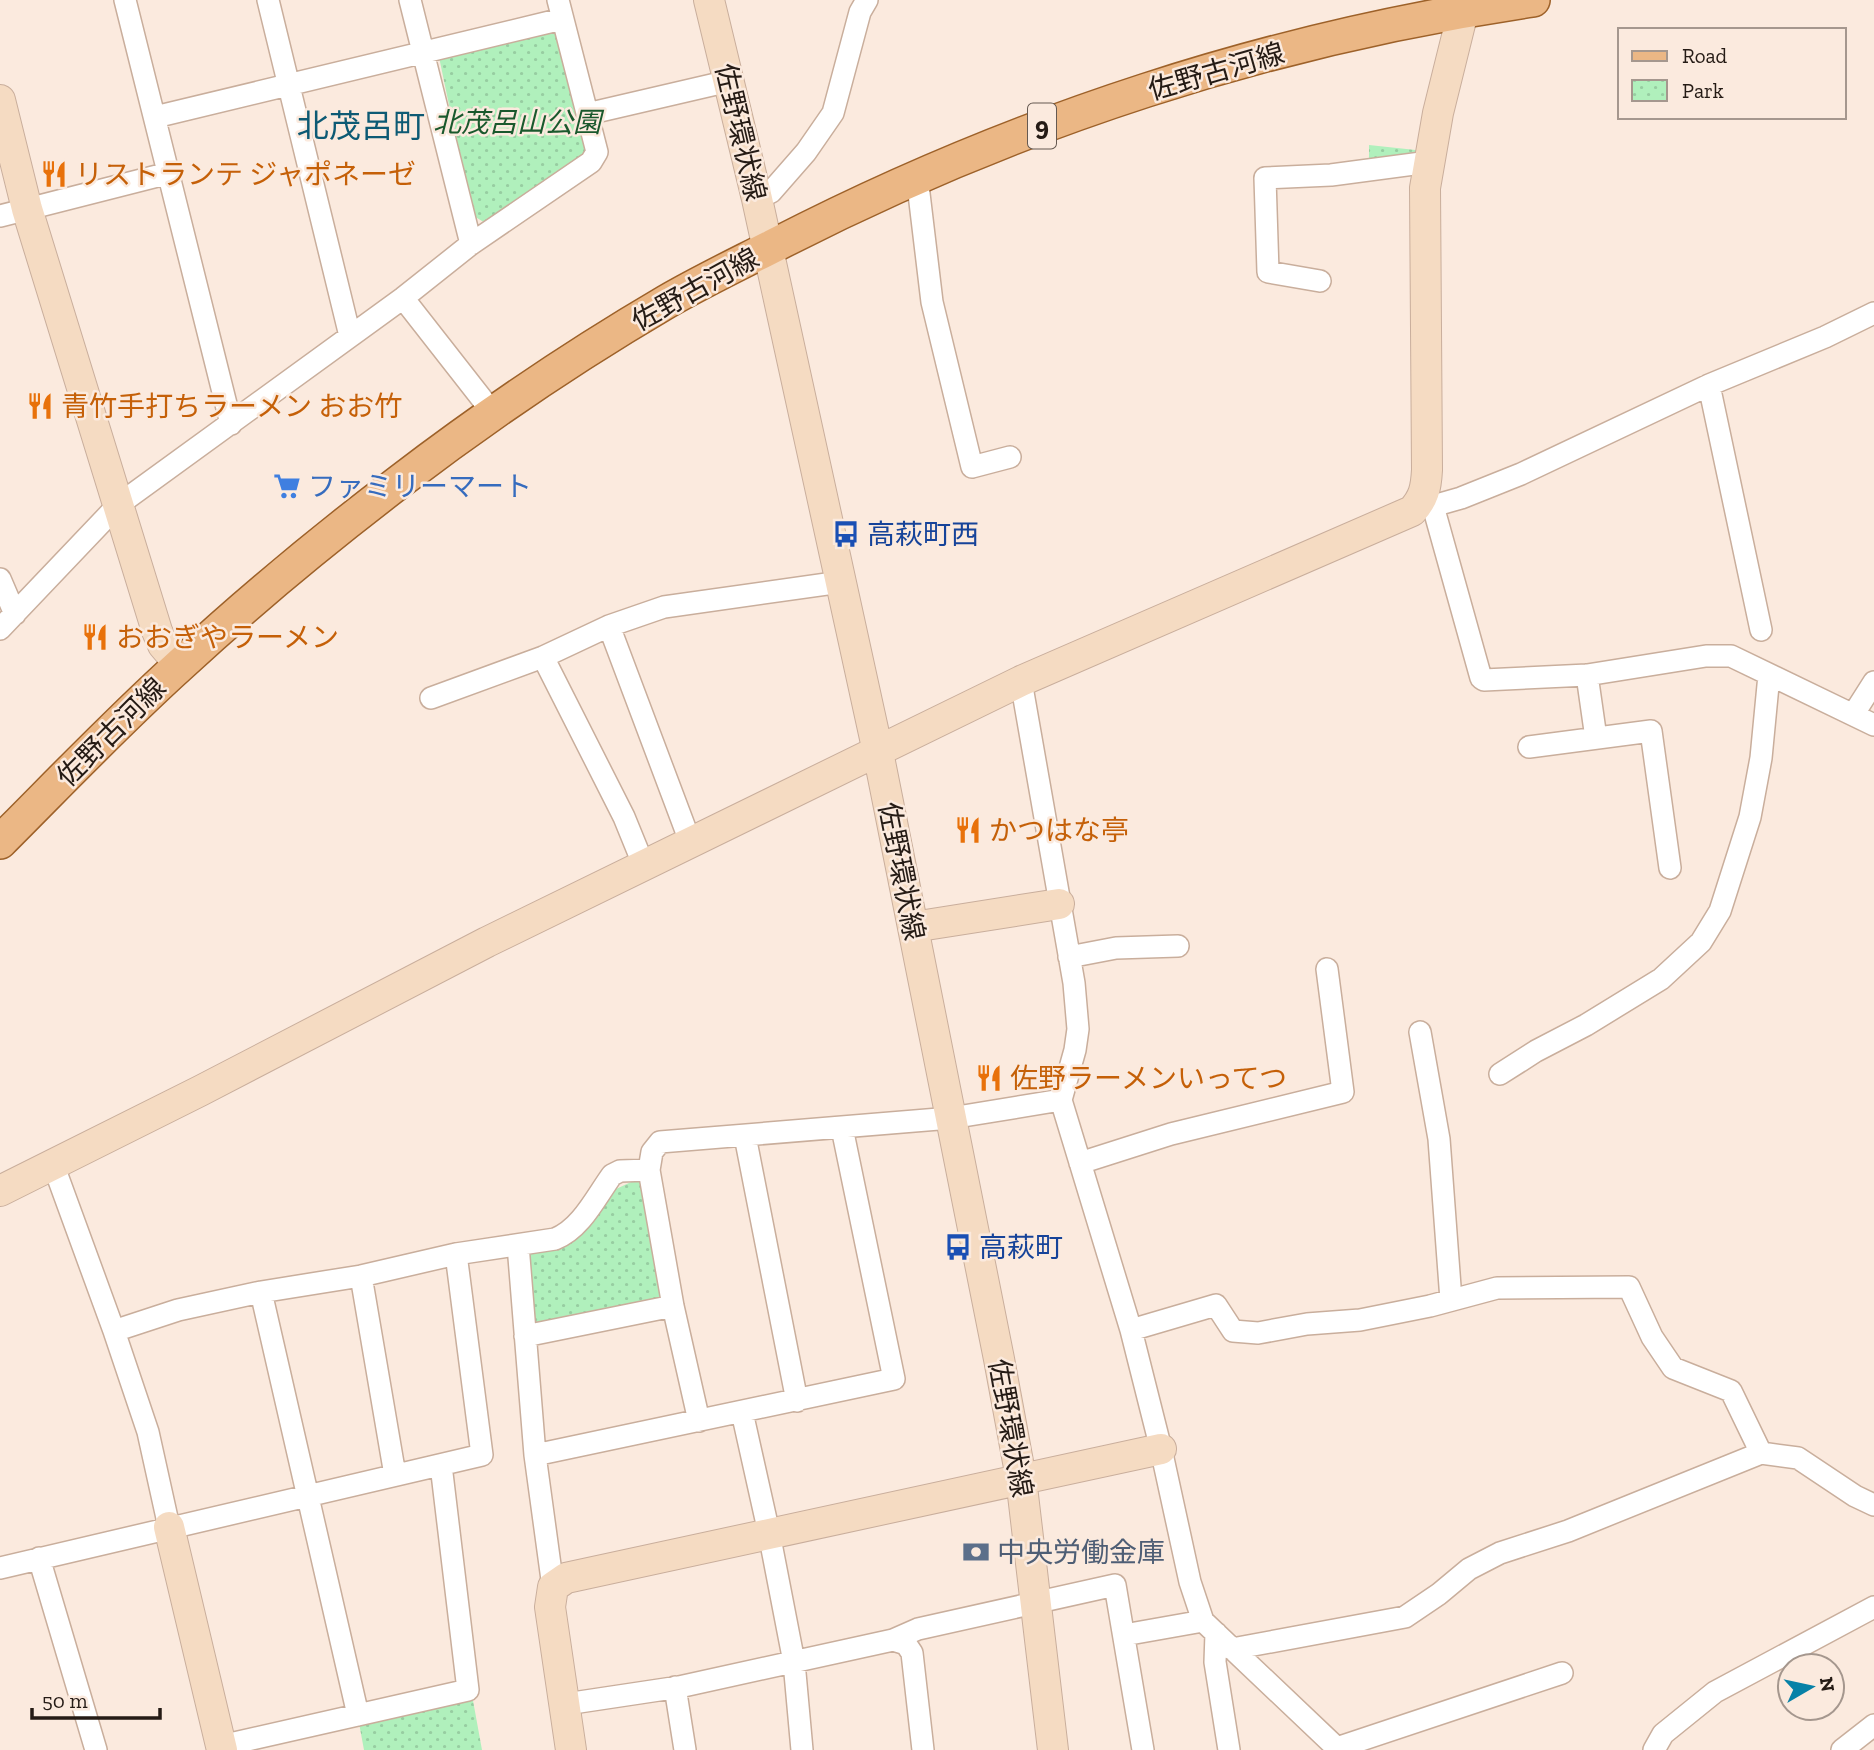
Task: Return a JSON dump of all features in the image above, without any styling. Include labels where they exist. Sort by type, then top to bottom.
[{"type":"main road","name":"佐野古河線","points":[[0,842],[180,665],[397,484],[493,413],[669,300],[768,248],[917,177],[1049,123],[1218,68],[1465,6],[1533,0]]},
{"type":"street","points":[[125,0],[231,424]]},
{"type":"street","points":[[268,0],[350,336]]},
{"type":"street","points":[[411,0],[471,244]]},
{"type":"street","name":"佐野環状線","points":[[709,0],[757,199],[878,752],[951,1118],[1021,1478],[1053,1750]]},
{"type":"street","points":[[757,199],[771,192],[806,152],[833,113],[860,12],[867,0]]},
{"type":"street","points":[[1465,6],[1425,188],[1426,490],[1427,504],[1482,678],[1487,681],[1587,675],[1706,656],[1731,656],[1874,724]]},
{"type":"street","points":[[7,622],[118,505],[403,298],[471,244],[591,162],[597,152],[560,9],[424,52],[155,117]]},
{"type":"street","points":[[587,114],[729,81]]},
{"type":"street","points":[[0,100],[13,213],[118,505],[157,631],[163,645],[180,665]]},
{"type":"street","points":[[1320,281],[1268,272],[1265,178],[1331,175],[1429,162]]},
{"type":"street","points":[[13,213],[169,173]]},
{"type":"street","points":[[917,177],[932,302],[972,467],[1010,457]]},
{"type":"street","points":[[403,298],[493,413]]},
{"type":"street","points":[[0,1191],[475,949],[1021,681],[1427,504],[1461,498],[1521,474],[1709,385],[1825,337],[1874,313]]},
{"type":"street","points":[[1709,385],[1761,630]]},
{"type":"street","points":[[0,579],[7,622]]},
{"type":"street","points":[[432,698],[543,657],[609,626],[664,607],[841,582]]},
{"type":"street","points":[[609,626],[691,844]]},
{"type":"street","points":[[543,657],[624,817],[644,866]]},
{"type":"street","points":[[1587,675],[1596,738]]},
{"type":"street","points":[[1500,1074],[1661,979],[1701,942],[1720,911],[1750,817],[1762,758],[1769,675]]},
{"type":"street","points":[[1021,681],[1069,957],[1078,1029],[1075,1051],[1061,1100],[1131,1330],[1190,1582],[1210,1627],[1229,1750]]},
{"type":"street","points":[[1853,715],[1874,682]]},
{"type":"street","points":[[1530,747],[1651,731],[1670,868]]},
{"type":"street","points":[[913,927],[1059,904]]},
{"type":"street","points":[[1069,957],[1116,948],[1178,946]]},
{"type":"street","points":[[1080,1163],[1171,1134],[1343,1092],[1327,969]]},
{"type":"street","points":[[1420,1032],[1439,1139],[1451,1300]]},
{"type":"street","points":[[699,1422],[673,1307],[649,1170],[652,1152],[660,1142],[951,1118],[1061,1100]]},
{"type":"street","points":[[535,1455],[894,1379],[842,1128]]},
{"type":"street","points":[[745,1136],[797,1401]]},
{"type":"street","points":[[53,1164],[148,1432],[221,1748],[468,1690],[441,1465]]},
{"type":"street","points":[[114,1331],[178,1310],[261,1292],[361,1276],[456,1254],[565,1235],[574,1227],[612,1175],[620,1171],[649,1170]]},
{"type":"street","points":[[518,1245],[535,1455],[553,1587],[550,1607],[571,1750]]},
{"type":"street","points":[[0,1567],[482,1455],[456,1254]]},
{"type":"street","points":[[361,1276],[395,1475]]},
{"type":"street","points":[[1131,1330],[1216,1305],[1233,1331],[1258,1333],[1307,1324],[1360,1320],[1497,1287],[1629,1287],[1652,1337],[1673,1368],[1731,1391],[1761,1454]]},
{"type":"street","points":[[261,1292],[358,1715]]},
{"type":"street","points":[[525,1336],[673,1307]]},
{"type":"street","points":[[741,1412],[769,1533],[794,1662],[802,1750]]},
{"type":"street","points":[[553,1587],[566,1578],[584,1573],[1161,1449]]},
{"type":"street","points":[[1232,1649],[1405,1617],[1469,1569],[1500,1553],[1568,1531],[1761,1454],[1798,1458],[1855,1496],[1874,1505]]},
{"type":"street","points":[[39,1558],[96,1750]]},
{"type":"street","points":[[566,1704],[675,1687],[794,1662],[893,1640],[918,1629],[1115,1585],[1143,1750]]},
{"type":"street","points":[[1654,1750],[1663,1734],[1715,1692],[1874,1607]]},
{"type":"street","points":[[1124,1635],[1210,1627]]},
{"type":"street","points":[[1210,1627],[1338,1749],[1562,1673]]},
{"type":"street","points":[[893,1640],[906,1644],[912,1653],[923,1750]]},
{"type":"street","points":[[675,1687],[684,1750]]},
{"type":"street","points":[[1842,1750],[1874,1725]]},
{"type":"green space","name":"北茂呂山公園","points":[[558,27],[589,152],[487,224],[472,215],[439,57]]},
{"type":"green space","points":[[1369,145],[1425,151],[1369,166]]},
{"type":"green space","points":[[644,1176],[664,1299],[534,1327],[529,1253],[572,1240],[616,1189]]},
{"type":"green space","points":[[472,1695],[482,1750],[364,1750],[359,1723]]},
{"type":"place","name":"リストランテ ジャポネーゼ","points":[[54,174]]},
{"type":"place","name":"青竹手打ちラーメン おお竹","points":[[40,406]]},
{"type":"place","name":"ファミリーマート","points":[[287,486]]},
{"type":"place","name":"高萩町西","points":[[846,534]]},
{"type":"place","name":"おおぎやラーメン","points":[[95,637]]},
{"type":"place","name":"かつはな亭","points":[[968,830]]},
{"type":"place","name":"佐野ラーメンいってつ","points":[[989,1078]]},
{"type":"place","name":"高萩町","points":[[958,1247]]},
{"type":"place","name":"中央労働金庫","points":[[976,1552]]},
{"type":"district","name":"北茂呂町","points":[[361,126]]}]
